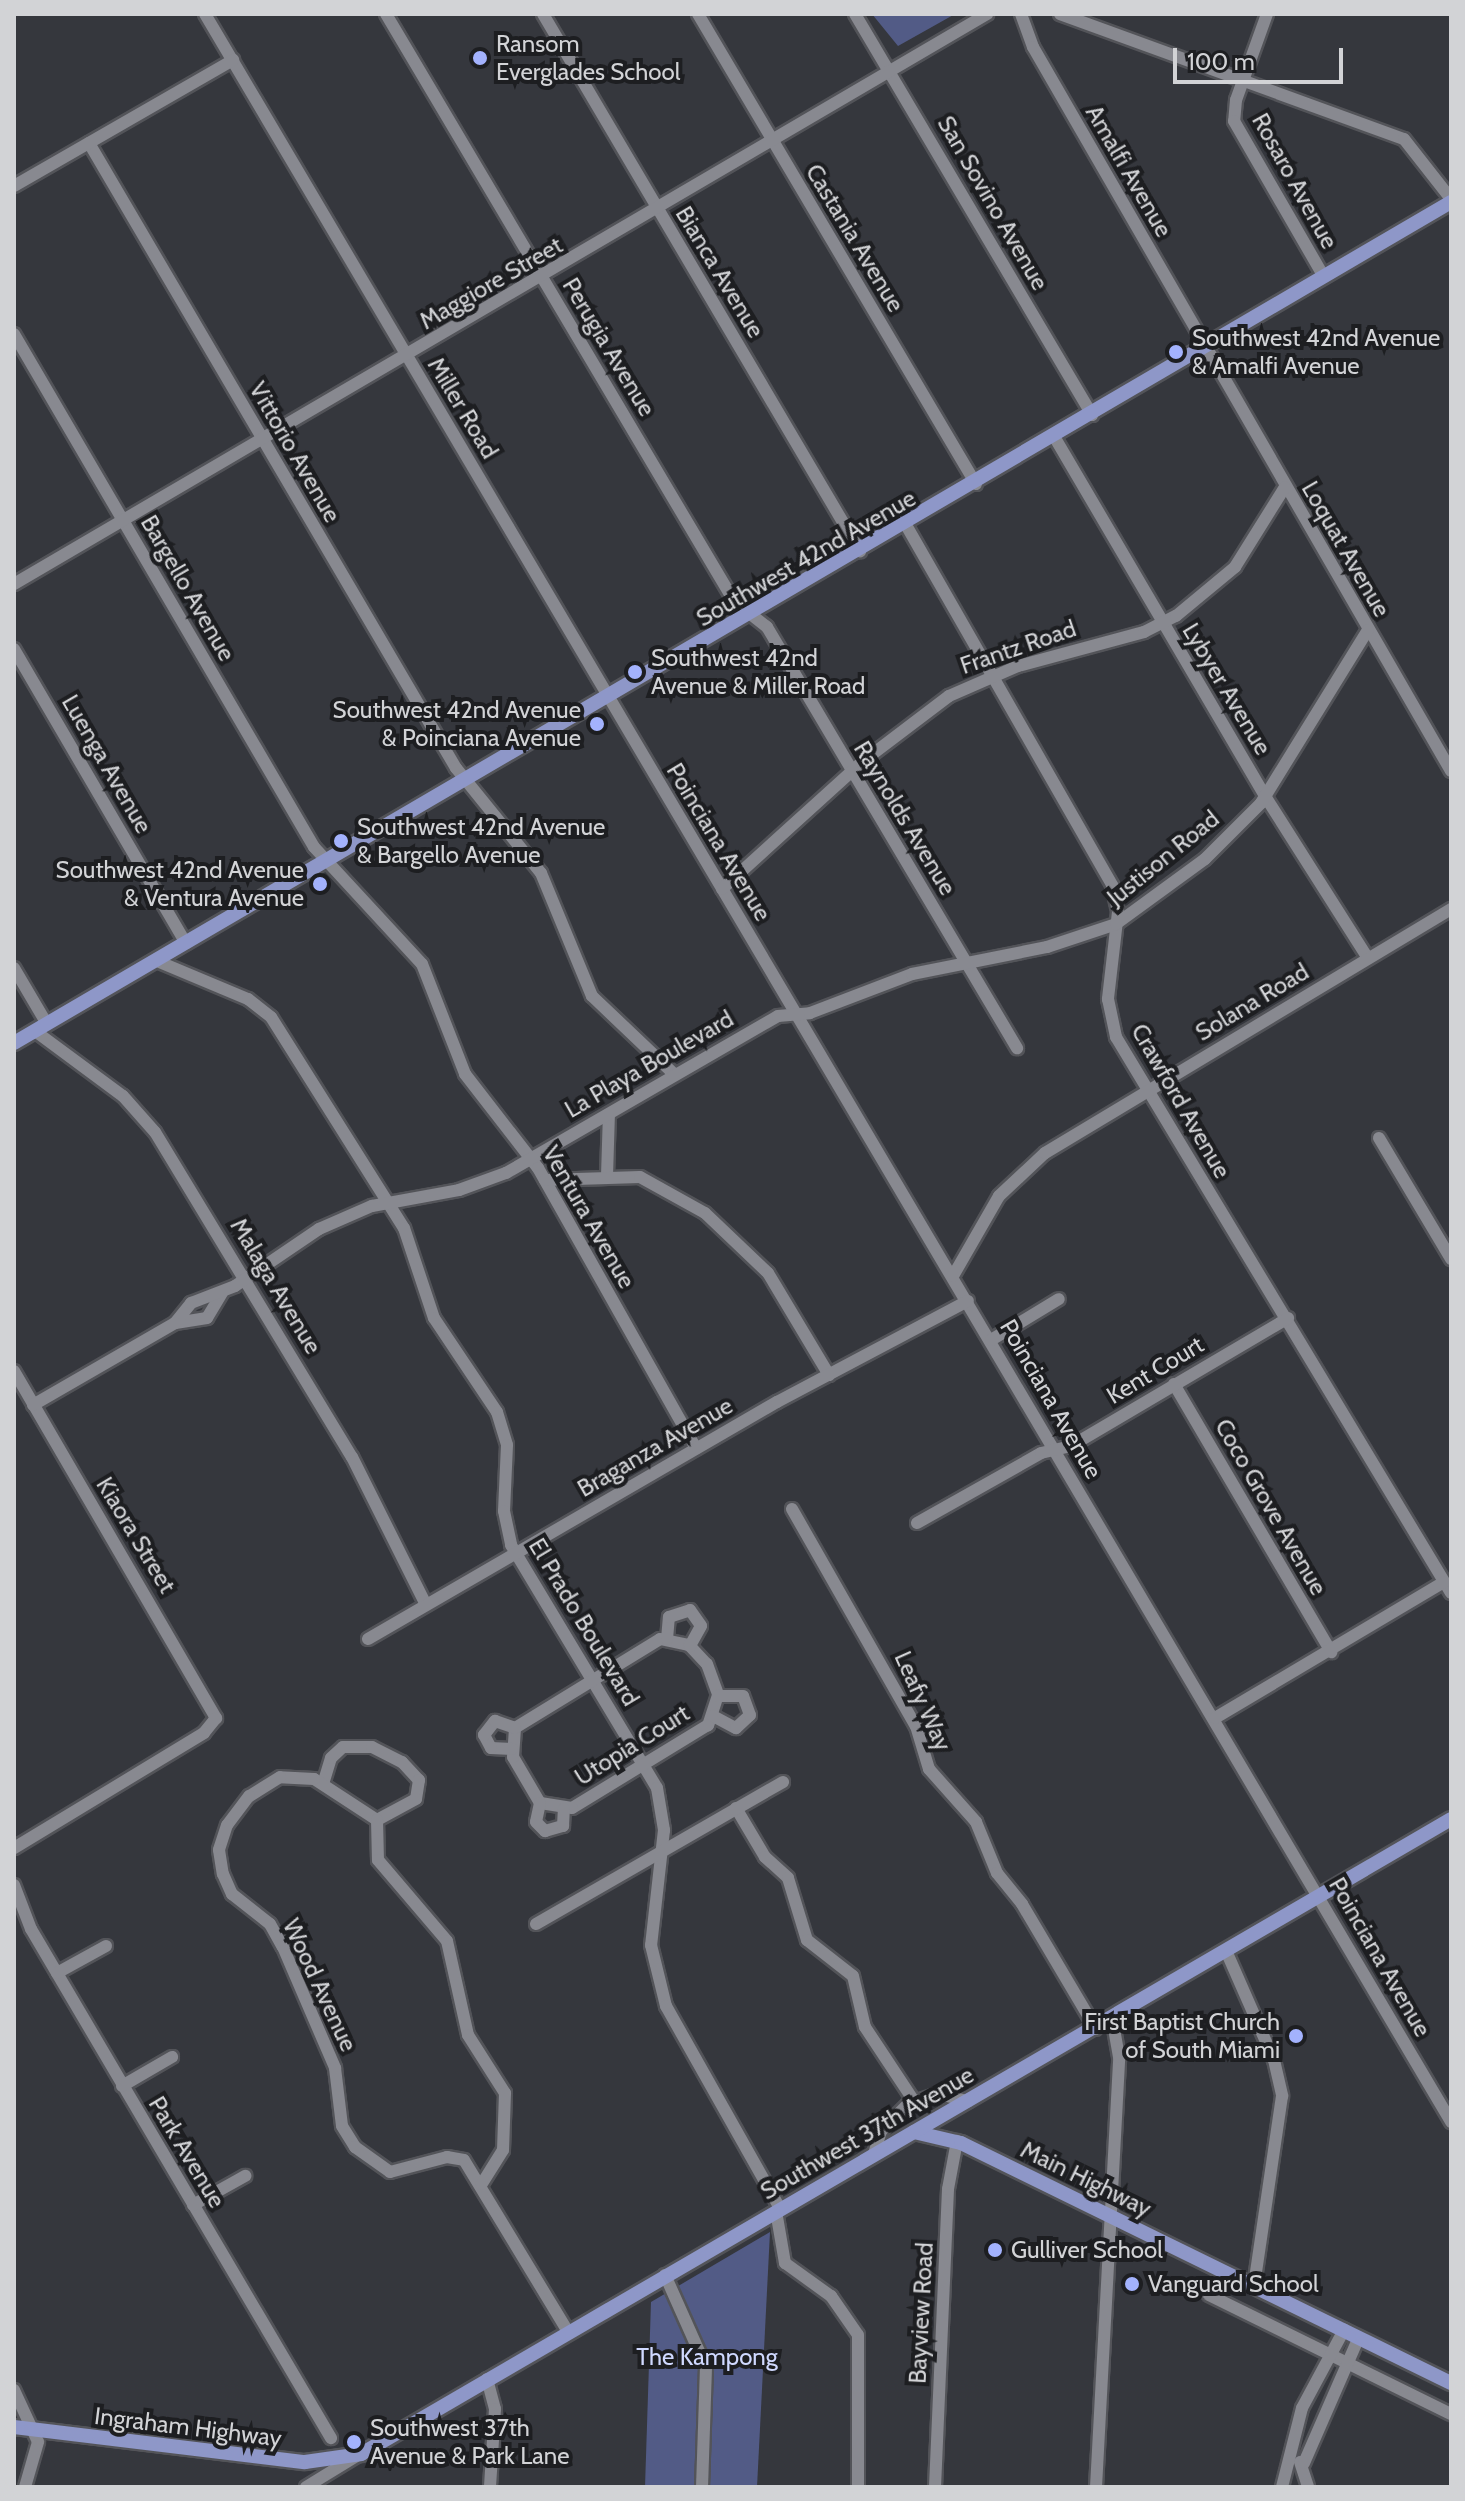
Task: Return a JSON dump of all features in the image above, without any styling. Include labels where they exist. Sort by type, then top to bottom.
[{"type":"main road","name":"Southwest 42nd Avenue","points":[[14,1043],[1055,438],[1451,200]]},
{"type":"main road","name":"Southwest 37th Avenue","points":[[358,2455],[874,2154],[1227,1953],[1451,1819]]},
{"type":"main road","points":[[956,2140],[962,2105]]},
{"type":"main road","name":"Main Highway","points":[[914,2132],[956,2140],[1451,2383]]},
{"type":"main road","name":"Ingraham Highway","points":[[14,2427],[305,2462],[358,2455]]},
{"type":"street","name":"Miller Road","points":[[205,14],[610,699]]},
{"type":"street","name":"Perugia Avenue","points":[[386,14],[734,601],[751,616]]},
{"type":"street","name":"Bianca Avenue","points":[[543,14],[860,551]]},
{"type":"street","name":"Castania Avenue","points":[[698,14],[976,484]]},
{"type":"street","name":"San Sovino Avenue","points":[[855,14],[1092,415]]},
{"type":"street","name":"Maggiore Street","points":[[14,584],[542,279],[987,14]]},
{"type":"street","name":"Amalfi Avenue","points":[[1021,14],[1033,47],[1205,348]]},
{"type":"street","points":[[1060,14],[1404,139],[1451,200]]},
{"type":"street","name":"Rosaro Avenue","points":[[1267,14],[1234,108],[1236,127],[1324,277]]},
{"type":"street","points":[[14,186],[233,60]]},
{"type":"street","name":"Vittorio Avenue","points":[[89,143],[466,781],[541,873],[592,996],[674,1074]]},
{"type":"street","name":"Bargello Avenue","points":[[14,334],[327,863]]},
{"type":"street","name":"Loquat Avenue","points":[[1205,348],[1451,771]]},
{"type":"street","name":"Lybyer Avenue","points":[[1055,438],[1265,796],[1368,958]]},
{"type":"street","name":"Frantz Road","points":[[722,889],[851,771],[926,710],[993,675],[1163,624],[1235,567],[1285,487]]},
{"type":"street","name":"Crawford Avenue","points":[[906,525],[1107,874],[1118,905],[1109,1014],[1146,1091],[1288,1318],[1448,1587]]},
{"type":"street","name":"Raynolds Avenue","points":[[751,616],[767,627],[1017,1048]]},
{"type":"street","name":"Justison Road","points":[[797,1014],[967,962],[1047,947],[1116,924],[1205,859],[1265,796],[1368,630]]},
{"type":"street","name":"Luenga Avenue","points":[[14,649],[186,943]]},
{"type":"street","name":"Poinciana Avenue","points":[[610,699],[1451,2122]]},
{"type":"street","name":"Ventura Avenue","points":[[327,863],[417,958],[465,1074],[545,1180],[696,1448]]},
{"type":"street","name":"Solana Road","points":[[953,1276],[993,1205],[1019,1174],[1146,1091],[1449,913]]},
{"type":"street","name":"El Prado Boulevard","points":[[157,961],[266,1012],[385,1203],[404,1228],[434,1318],[500,1419],[508,1453],[505,1525],[517,1553],[644,1763],[661,1804],[661,1851],[651,1934],[659,1985],[682,2041],[778,2210]]},
{"type":"street","points":[[14,968],[41,1028]]},
{"type":"street","name":"La Playa Boulevard","points":[[175,1323],[191,1303],[222,1293],[319,1229],[385,1203],[476,1185],[532,1159],[778,1016],[797,1014]]},
{"type":"street","name":"Malaga Avenue","points":[[41,1028],[147,1121],[246,1279],[387,1520],[426,1605]]},
{"type":"street","points":[[607,1176],[609,1114]]},
{"type":"street","points":[[1379,1138],[1451,1259]]},
{"type":"street","points":[[545,1180],[607,1176],[659,1184],[741,1241],[778,1285],[829,1375]]},
{"type":"street","name":"La Playa Boulevard","points":[[33,1405],[175,1323],[207,1318],[222,1293]]},
{"type":"street","points":[[991,1340],[1059,1299]]},
{"type":"street","name":"Braganza Avenue","points":[[368,1639],[696,1448],[968,1301]]},
{"type":"street","name":"Kent Court","points":[[917,1523],[1055,1450],[1288,1318]]},
{"type":"street","name":"Kiaora Street","points":[[14,1371],[214,1708],[215,1722],[14,1848]]},
{"type":"street","name":"Coco Grove Avenue","points":[[1174,1384],[1331,1652]]},
{"type":"street","name":"Leafy Way","points":[[792,1509],[916,1726],[929,1769],[976,1822],[997,1873],[1022,1904],[1096,2029]]},
{"type":"street","points":[[1215,1718],[1448,1587]]},
{"type":"street","points":[[564,1809],[563,1826],[545,1831],[536,1819],[540,1803],[512,1749],[515,1728],[592,1679],[667,1639],[690,1646],[701,1626],[690,1610],[669,1617],[667,1639]]},
{"type":"street","name":"Utopia Court","points":[[540,1803],[564,1809],[644,1763],[713,1716],[718,1696],[707,1664],[690,1646]]},
{"type":"street","points":[[713,1716],[736,1728],[750,1715],[743,1696],[718,1696]]},
{"type":"street","points":[[512,1749],[491,1748],[484,1735],[495,1721],[515,1728]]},
{"type":"street","points":[[323,1784],[331,1758],[343,1747],[364,1745],[402,1762],[419,1780],[416,1799],[407,1809],[377,1820],[378,1860],[450,1947],[468,2035],[505,2093],[503,2150],[482,2184],[568,2332]]},
{"type":"street","name":"Wood Avenue","points":[[377,1820],[323,1784],[280,1777],[243,1803],[221,1840],[226,1882],[270,1924],[283,1947],[335,2068],[342,2126],[355,2147],[390,2172],[460,2158],[482,2184]]},
{"type":"street","points":[[536,1924],[783,1782]]},
{"type":"street","points":[[736,1808],[765,1857],[788,1878],[802,1933],[853,1976],[865,2027],[914,2101]]},
{"type":"street","name":"Park Avenue","points":[[14,1885],[57,1973],[331,2438]]},
{"type":"street","points":[[57,1973],[106,1946]]},
{"type":"street","points":[[1227,1953],[1274,2060],[1282,2096],[1254,2286]]},
{"type":"street","points":[[1096,2487],[1119,2057],[1112,2019]]},
{"type":"street","points":[[122,2086],[172,2057]]},
{"type":"street","points":[[874,2154],[884,2126],[914,2101],[939,2094],[962,2105]]},
{"type":"street","name":"Bayview Road","points":[[935,2487],[948,2189],[956,2140]]},
{"type":"street","points":[[193,2205],[245,2176]]},
{"type":"street","points":[[778,2210],[785,2263],[831,2296],[858,2335],[858,2487]]},
{"type":"street","points":[[665,2275],[706,2367],[702,2487]]},
{"type":"street","points":[[1209,2295],[1329,2357],[1451,2414]]},
{"type":"street","points":[[1282,2487],[1302,2408],[1344,2330]]},
{"type":"street","points":[[1308,2487],[1304,2463],[1359,2337]]},
{"type":"street","points":[[487,2379],[495,2409],[490,2487]]},
{"type":"street","points":[[14,2390],[35,2430],[37,2448],[25,2487]]},
{"type":"street","name":"Southwest 37th Avenue","points":[[306,2487],[358,2455]]},
{"type":"street","points":[[1287,2459],[1304,2463]]},
{"type":"street","points":[[333,2471],[335,2487]]},
{"type":"green space","points":[[872,14],[955,14],[898,46]]},
{"type":"green space","name":"The Kampong","points":[[770,2232],[757,2487],[645,2487],[651,2302]]},
{"type":"place","name":"Ransom Everglades School","points":[[480,58]]},
{"type":"place","name":"Southwest 42nd Avenue & Amalfi Avenue","points":[[1176,352]]},
{"type":"place","name":"Southwest 42nd Avenue & Miller Road","points":[[635,672]]},
{"type":"place","name":"Southwest 42nd Avenue & Poinciana Avenue","points":[[597,724]]},
{"type":"place","name":"Southwest 42nd Avenue & Bargello Avenue","points":[[341,841]]},
{"type":"place","name":"Southwest 42nd Avenue & Ventura Avenue","points":[[320,884]]},
{"type":"place","name":"First Baptist Church of South Miami","points":[[1296,2036]]},
{"type":"place","name":"Gulliver School","points":[[995,2250]]},
{"type":"place","name":"Vanguard School","points":[[1132,2284]]},
{"type":"place","name":"Southwest 37th Avenue & Park Lane","points":[[354,2442]]}]
